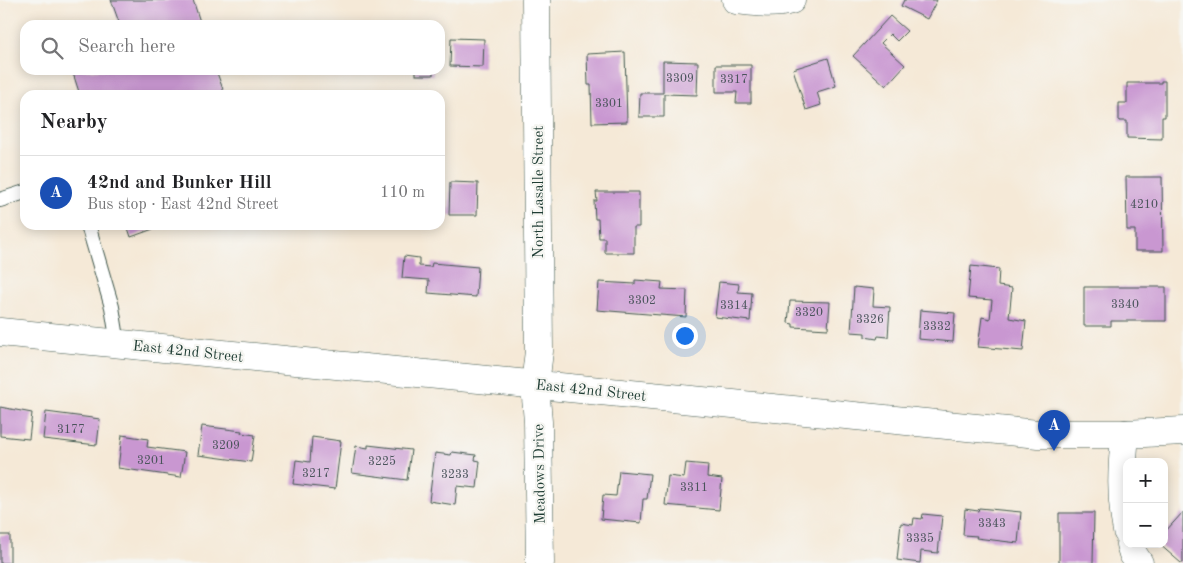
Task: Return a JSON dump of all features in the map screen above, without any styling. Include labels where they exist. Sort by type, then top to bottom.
[{"type":"street","name":"North Lasalle Street","points":[[535,385],[539,351],[536,0]]},
{"type":"street","points":[[736,0],[768,3],[780,3],[791,0]]},
{"type":"street","name":"East 42nd Street","points":[[0,332],[1038,434],[1125,434],[1183,431]]},
{"type":"street","name":"Meadows Drive","points":[[535,385],[538,422],[540,563]]},
{"type":"street","points":[[1123,509],[1121,486],[1125,434]]},
{"type":"street","points":[[1131,548],[1139,563]]},
{"type":"lane","points":[[0,200],[20,194]]},
{"type":"lane","points":[[89,230],[112,307],[118,344]]},
{"type":"building","points":[[111,0],[193,0],[199,20],[118,20]]},
{"type":"building","points":[[904,0],[937,0],[927,19],[901,6]]},
{"type":"building","points":[[890,16],[907,31],[897,41],[890,34],[881,43],[905,65],[886,86],[853,56]]},
{"type":"building","points":[[451,38],[484,39],[483,67],[450,66]]},
{"type":"building","points":[[625,52],[627,122],[592,123],[591,85],[588,85],[587,54]]},
{"type":"building","points":[[828,58],[836,86],[817,92],[821,105],[806,110],[793,69]]},
{"type":"building","points":[[663,61],[698,62],[697,95],[664,94],[664,117],[639,117],[640,93],[663,93]]},
{"type":"building","points":[[716,65],[751,65],[751,103],[736,103],[737,92],[716,92]]},
{"type":"building","points":[[74,75],[218,75],[223,90],[78,90]]},
{"type":"building","points":[[1161,81],[1165,81],[1165,117],[1162,117],[1162,139],[1127,138],[1127,121],[1119,121],[1119,103],[1127,103],[1127,83],[1161,83]]},
{"type":"building","points":[[1126,177],[1162,177],[1163,251],[1135,251],[1135,230],[1127,230]]},
{"type":"building","points":[[450,182],[478,183],[477,215],[449,215]]},
{"type":"building","points":[[596,192],[639,192],[639,227],[634,227],[634,253],[605,253],[605,238],[599,238],[598,219],[595,219],[594,201],[597,201]]},
{"type":"building","points":[[129,230],[150,230],[131,237]]},
{"type":"building","points":[[404,256],[419,258],[419,266],[431,267],[432,263],[478,267],[476,297],[428,293],[429,280],[402,278]]},
{"type":"building","points":[[971,266],[999,269],[998,286],[1012,288],[1009,318],[1026,321],[1023,351],[978,347],[982,317],[990,319],[992,300],[968,298]]},
{"type":"building","points":[[635,280],[662,282],[661,289],[687,290],[686,317],[597,310],[599,282],[635,284]]},
{"type":"building","points":[[719,282],[739,284],[738,292],[752,293],[750,321],[715,317]]},
{"type":"building","points":[[854,287],[874,289],[873,306],[890,307],[888,337],[878,336],[877,339],[865,337],[865,333],[851,332]]},
{"type":"building","points":[[1084,287],[1166,287],[1166,321],[1111,321],[1111,326],[1084,326]]},
{"type":"building","points":[[790,301],[830,302],[828,329],[793,327],[793,324],[788,323]]},
{"type":"building","points":[[920,310],[955,313],[953,342],[918,339]]},
{"type":"building","points":[[0,407],[32,413],[29,439],[0,436]]},
{"type":"building","points":[[46,412],[100,419],[97,445],[43,439]]},
{"type":"building","points":[[202,426],[242,431],[241,433],[255,435],[251,462],[198,455]]},
{"type":"building","points":[[122,435],[148,439],[147,447],[185,452],[181,477],[118,468]]},
{"type":"building","points":[[312,437],[341,441],[335,489],[293,484],[296,460],[310,462]]},
{"type":"building","points":[[368,445],[411,450],[407,480],[352,473],[356,446],[368,448]]},
{"type":"building","points":[[452,452],[476,455],[475,460],[480,461],[477,488],[457,486],[455,505],[429,501],[435,453],[451,455]]},
{"type":"building","points":[[686,463],[708,465],[707,477],[722,479],[719,510],[665,505],[668,476],[684,478]]},
{"type":"building","points":[[619,471],[650,474],[647,499],[643,499],[641,523],[601,519],[603,495],[616,496]]},
{"type":"building","points":[[979,508],[1021,512],[1018,543],[963,535],[965,509],[978,511]]},
{"type":"building","points":[[1183,512],[1183,563],[1164,548],[1168,548],[1168,529]]},
{"type":"building","points":[[1059,513],[1094,513],[1093,563],[1059,563]]},
{"type":"building","points":[[923,514],[942,516],[938,553],[921,551],[920,563],[897,560],[901,523],[913,525],[914,518],[922,519]]},
{"type":"building","points":[[0,535],[10,535],[10,563],[0,563]]},
{"type":"place","name":"42nd and Bunker Hill","points":[[1054,451]]}]
